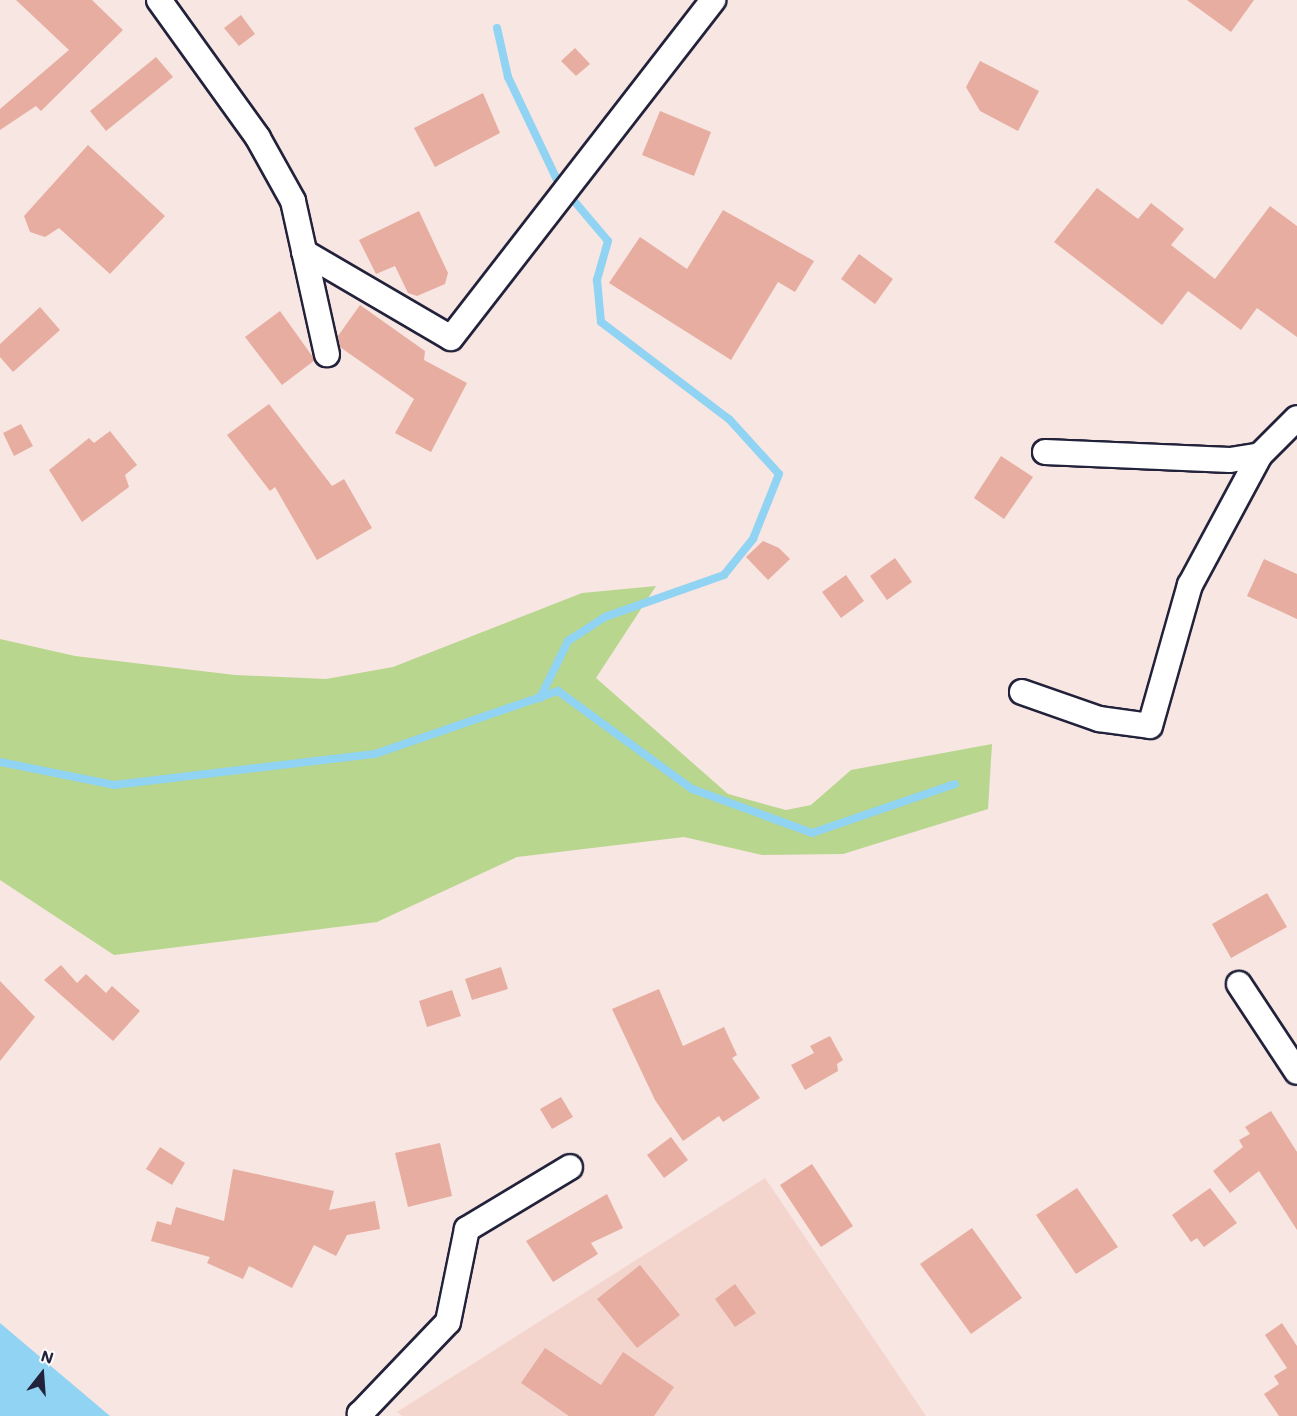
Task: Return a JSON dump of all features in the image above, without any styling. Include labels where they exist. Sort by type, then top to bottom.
[{"type":"street","points":[[159,0],[258,138],[293,201],[327,354]]},
{"type":"street","points":[[304,252],[451,338],[713,0]]},
{"type":"street","points":[[1022,692],[1099,719],[1150,726],[1191,585],[1260,455],[1297,418]]},
{"type":"street","points":[[1045,453],[1230,460],[1260,455]]},
{"type":"street","points":[[1239,984],[1297,1072]]},
{"type":"street","points":[[363,1416],[360,1414],[448,1322],[467,1229],[570,1167]]},
{"type":"shaded area","points":[[765,1178],[926,1416],[402,1416],[397,1412]]},
{"type":"green space","points":[[656,586],[596,678],[728,794],[786,810],[811,805],[851,770],[992,744],[988,809],[843,854],[762,855],[684,837],[517,857],[377,922],[114,955],[0,880],[0,639],[75,656],[235,675],[326,679],[393,667],[582,593]]},
{"type":"water","points":[[0,1323],[110,1416],[0,1416]]},
{"type":"building","points":[[16,0],[92,0],[123,30],[41,111],[36,106],[0,130],[0,109],[69,50]]},
{"type":"building","points":[[1187,0],[1254,0],[1231,32]]},
{"type":"building","points":[[241,15],[255,34],[239,46],[224,28]]},
{"type":"building","points":[[575,48],[590,64],[576,76],[561,61]]},
{"type":"building","points":[[156,57],[173,77],[106,131],[90,111]]},
{"type":"building","points":[[980,61],[1039,91],[1018,131],[980,111],[966,87]]},
{"type":"building","points":[[483,93],[500,133],[435,167],[414,128]]},
{"type":"building","points":[[660,111],[711,132],[694,176],[642,155]]},
{"type":"building","points":[[88,145],[165,216],[110,274],[59,228],[45,237],[30,232],[24,216]]},
{"type":"building","points":[[1097,188],[1138,219],[1151,203],[1184,229],[1171,245],[1215,279],[1270,206],[1297,226],[1297,337],[1257,308],[1241,330],[1188,291],[1162,325],[1054,242]]},
{"type":"building","points":[[723,210],[814,261],[795,292],[778,282],[731,360],[609,283],[640,237],[687,269]]},
{"type":"building","points":[[419,211],[448,273],[445,284],[417,296],[408,293],[395,266],[376,274],[359,240]]},
{"type":"building","points":[[859,254],[893,279],[875,304],[841,279]]},
{"type":"building","points":[[360,305],[425,351],[424,360],[467,383],[431,452],[395,433],[414,399],[340,347],[338,336]]},
{"type":"building","points":[[40,307],[60,330],[13,372],[0,357],[0,344]]},
{"type":"building","points":[[280,311],[315,360],[282,385],[245,337]]},
{"type":"building","points":[[269,404],[332,486],[344,479],[372,528],[317,560],[275,487],[270,491],[227,435]]},
{"type":"building","points":[[21,424],[33,446],[14,456],[3,433]]},
{"type":"building","points":[[110,431],[137,465],[125,475],[129,487],[82,522],[49,470],[89,438],[94,443]]},
{"type":"building","points":[[1001,456],[1033,477],[1004,519],[974,498]]},
{"type":"building","points":[[763,541],[779,548],[790,559],[768,580],[746,557]]},
{"type":"building","points":[[895,558],[912,582],[887,600],[870,576]]},
{"type":"building","points":[[1264,559],[1297,574],[1297,619],[1247,596]]},
{"type":"building","points":[[846,575],[864,601],[841,618],[822,592]]},
{"type":"building","points":[[1267,893],[1287,927],[1231,958],[1212,924]]},
{"type":"building","points":[[61,965],[77,983],[86,974],[106,993],[112,986],[140,1011],[113,1041],[44,980]]},
{"type":"building","points":[[501,967],[508,989],[472,1000],[465,979]]},
{"type":"building","points":[[0,981],[35,1017],[0,1061]]},
{"type":"building","points":[[659,989],[683,1046],[724,1027],[737,1055],[732,1058],[760,1098],[723,1122],[719,1116],[683,1141],[655,1100],[612,1009]]},
{"type":"building","points":[[452,990],[461,1016],[427,1027],[419,1001]]},
{"type":"building","points":[[830,1036],[843,1060],[837,1064],[838,1071],[805,1090],[791,1065],[814,1053],[810,1046]]},
{"type":"building","points":[[561,1097],[573,1117],[552,1129],[540,1109]]},
{"type":"building","points":[[1271,1111],[1297,1152],[1297,1230],[1259,1171],[1230,1193],[1213,1171],[1243,1147],[1239,1140],[1250,1134],[1245,1127]]},
{"type":"building","points":[[671,1137],[688,1160],[664,1178],[647,1155]]},
{"type":"building","points":[[440,1143],[452,1196],[408,1207],[395,1153]]},
{"type":"building","points":[[160,1147],[185,1163],[172,1185],[146,1169]]},
{"type":"building","points":[[812,1164],[853,1226],[821,1247],[780,1185]]},
{"type":"building","points":[[233,1169],[334,1191],[329,1210],[375,1201],[380,1229],[347,1235],[336,1256],[314,1245],[292,1288],[249,1266],[243,1279],[207,1263],[210,1257],[151,1241],[157,1221],[171,1225],[176,1207],[224,1221]]},
{"type":"building","points":[[1077,1188],[1118,1247],[1076,1274],[1036,1215]]},
{"type":"building","points":[[1210,1188],[1237,1223],[1204,1247],[1197,1238],[1191,1242],[1172,1215]]},
{"type":"building","points":[[607,1194],[623,1228],[591,1243],[598,1254],[553,1282],[526,1241]]},
{"type":"building","points":[[972,1228],[1022,1298],[971,1334],[920,1264]]},
{"type":"building","points":[[640,1265],[680,1315],[637,1348],[597,1299]]},
{"type":"building","points":[[735,1284],[756,1313],[735,1327],[715,1299]]},
{"type":"building","points":[[1282,1323],[1297,1346],[1297,1416],[1279,1416],[1264,1394],[1279,1384],[1274,1376],[1287,1368],[1265,1335]]},
{"type":"building","points":[[545,1348],[601,1385],[623,1352],[674,1387],[654,1416],[569,1416],[521,1383]]},
{"type":"waterway","points":[[497,28],[508,77],[558,182],[608,241],[597,280],[601,322],[729,419],[779,474],[753,539],[724,575],[605,617],[568,641],[540,698]]},
{"type":"waterway","points":[[0,762],[114,785],[375,754],[558,691],[692,789],[812,833],[955,784]]}]
